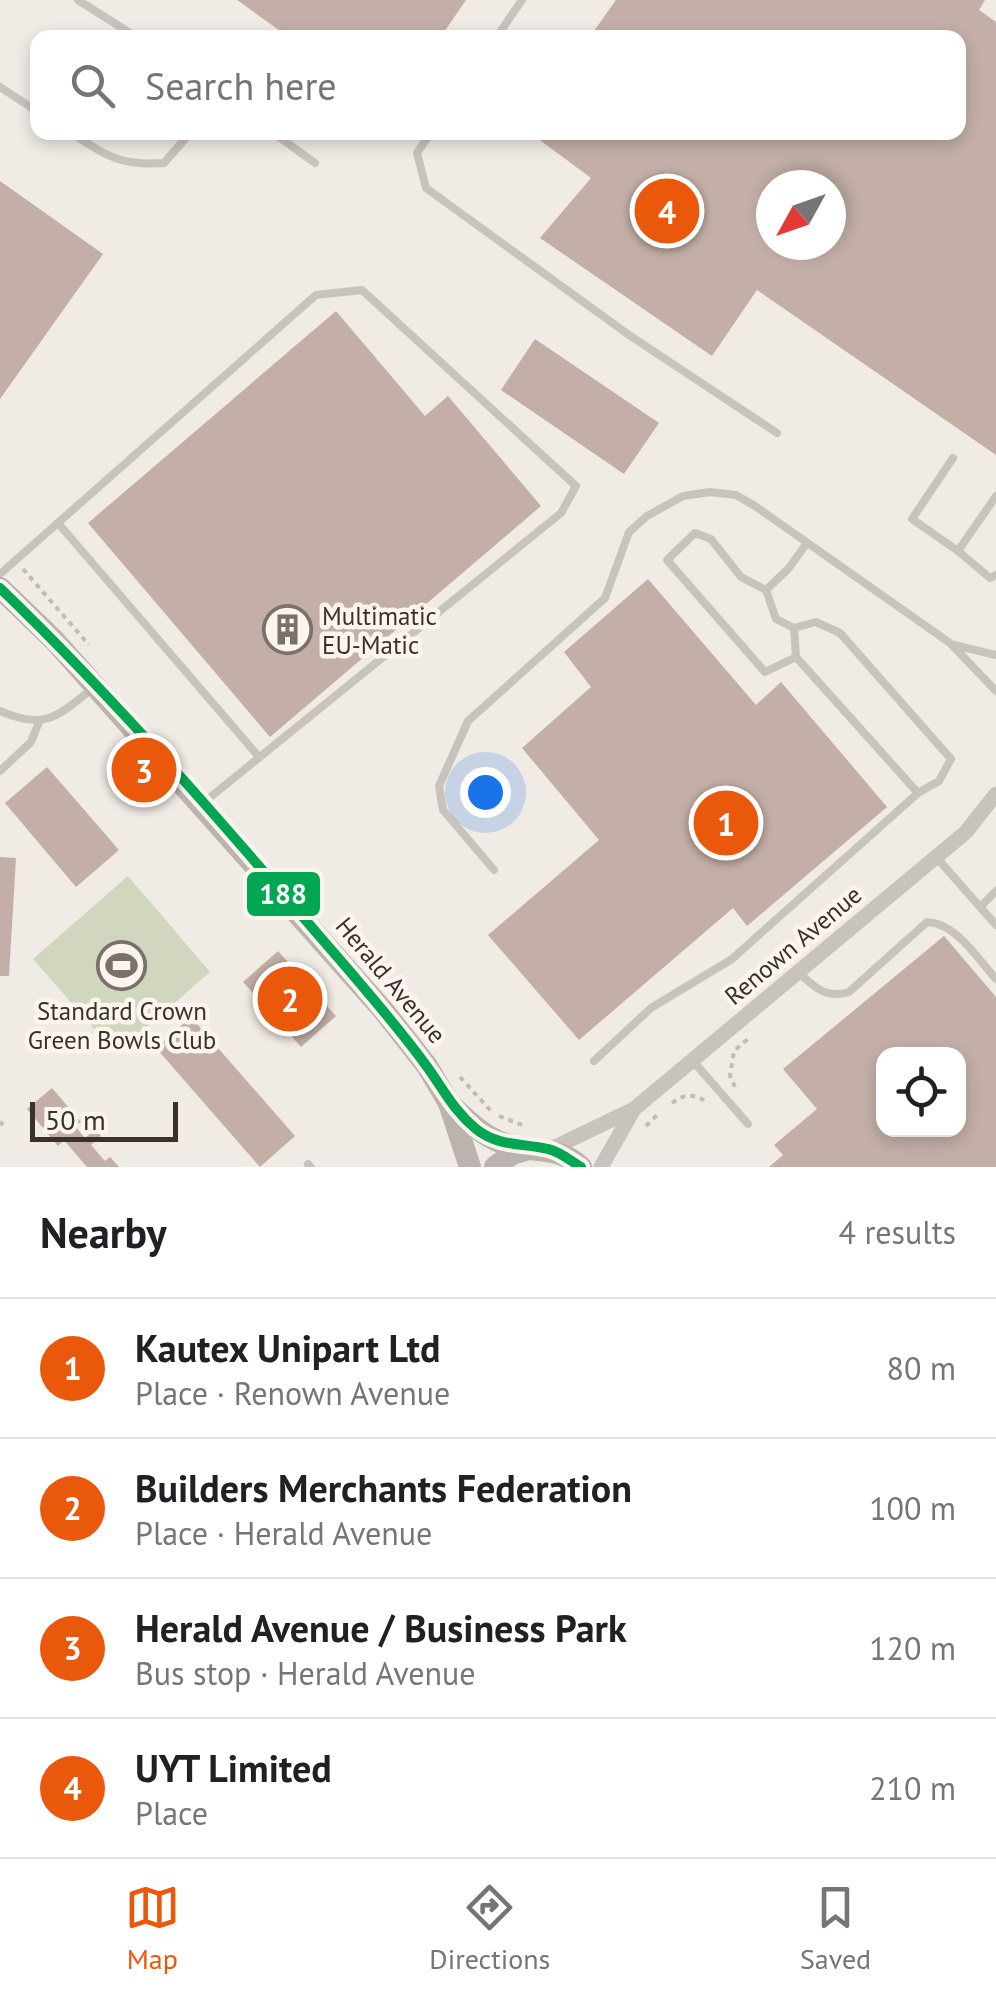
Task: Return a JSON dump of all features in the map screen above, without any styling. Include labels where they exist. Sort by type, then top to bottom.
[{"type":"main road","name":"Herald Avenue","points":[[0,588],[54,640],[383,1010],[449,1103],[470,1167]]},
{"type":"main road","name":"Herald Avenue","points":[[449,1103],[478,1131],[512,1146],[540,1149],[581,1167]]},
{"type":"main road","points":[[495,1167],[512,1154],[540,1149]]},
{"type":"street","name":"Renown Avenue","points":[[980,818],[996,794]]},
{"type":"street","name":"Renown Avenue","points":[[540,1149],[634,1109],[800,974],[980,818],[996,809]]},
{"type":"street","name":"Renown Avenue","points":[[601,1167],[634,1109]]},
{"type":"lane","points":[[78,0],[125,30]]},
{"type":"lane","points":[[501,30],[522,0]]},
{"type":"lane","points":[[0,87],[30,107]]},
{"type":"lane","points":[[82,140],[111,160],[135,165],[164,163],[184,140]]},
{"type":"lane","points":[[283,140],[315,162]]},
{"type":"lane","points":[[426,140],[418,153],[426,188],[630,335],[777,433]]},
{"type":"lane","points":[[0,574],[316,295],[362,290],[576,486],[561,514],[201,804]]},
{"type":"lane","points":[[953,458],[912,519],[990,578],[996,575]]},
{"type":"lane","points":[[494,870],[444,810],[439,786],[468,720],[605,598],[629,532],[665,504],[683,496],[710,492],[736,495],[950,643],[996,691]]},
{"type":"lane","points":[[958,551],[996,496]]},
{"type":"lane","points":[[58,522],[259,757]]},
{"type":"lane","points":[[594,1061],[651,1008],[732,958],[918,793],[939,781],[951,759],[840,633],[816,622],[794,628],[776,619],[766,590],[742,577],[711,539],[695,533],[667,560],[764,672],[796,657]]},
{"type":"lane","points":[[766,590],[789,568],[806,543]]},
{"type":"lane","points":[[794,628],[796,657],[918,793]]},
{"type":"lane","points":[[950,643],[996,655]]},
{"type":"lane","points":[[0,711],[39,722],[56,718],[94,687]]},
{"type":"lane","points":[[0,770],[31,742],[39,722]]},
{"type":"lane","points":[[936,858],[996,925]]},
{"type":"lane","points":[[980,907],[996,891]]},
{"type":"lane","points":[[800,974],[822,993],[837,996],[849,992],[927,922],[940,922],[996,979]]},
{"type":"lane","points":[[692,1060],[748,1124]]},
{"type":"green space","name":"Standard Crown Green Bowls Club","points":[[128,876],[210,972],[116,1054],[33,959]]},
{"type":"building","points":[[237,0],[466,0],[445,30],[279,30]]},
{"type":"building","points":[[616,0],[985,0],[979,10],[996,22],[996,455],[757,290],[712,356],[540,238],[591,178],[540,140],[966,140],[966,30],[595,30]]},
{"type":"building","points":[[0,181],[103,254],[0,399]]},
{"type":"building","name":"Multimatic EU-Matic","points":[[336,311],[425,416],[448,396],[541,506],[270,737],[88,523]]},
{"type":"building","points":[[535,339],[659,423],[624,474],[501,390]]},
{"type":"building","points":[[648,579],[756,705],[781,682],[887,807],[747,926],[733,908],[579,1040],[488,935],[599,840],[522,748],[591,687],[564,652]]},
{"type":"building","points":[[47,767],[119,850],[76,887],[5,803]]},
{"type":"building","points":[[0,857],[16,858],[9,976],[0,976]]},
{"type":"building","points":[[944,936],[996,997],[996,1167],[769,1167],[783,1155],[774,1145],[817,1109],[783,1069]]},
{"type":"building","points":[[278,951],[336,1016],[301,1047],[243,982]]},
{"type":"building","points":[[191,1017],[295,1136],[260,1167],[156,1048]]},
{"type":"building","points":[[52,1088],[81,1122],[75,1126],[85,1138],[96,1129],[101,1136],[91,1145],[105,1161],[110,1157],[119,1167],[87,1167],[64,1140],[58,1146],[27,1109]]},
{"type":"transit line","name":"188","points":[[0,588],[93,682],[228,830],[392,1022],[454,1106],[476,1129],[511,1144],[552,1150],[581,1167]]},
{"type":"place","name":"UYT Limited","points":[[667,211]]},
{"type":"place","name":"Multimatic EU-Matic","points":[[287,630]]},
{"type":"place","name":"Herald Avenue / Business Park","points":[[144,770]]},
{"type":"place","name":"Kautex Unipart Ltd","points":[[726,823]]},
{"type":"place","name":"Standard Crown Green Bowls Club","points":[[122,965]]},
{"type":"place","name":"Builders Merchants Federation","points":[[290,999]]}]
